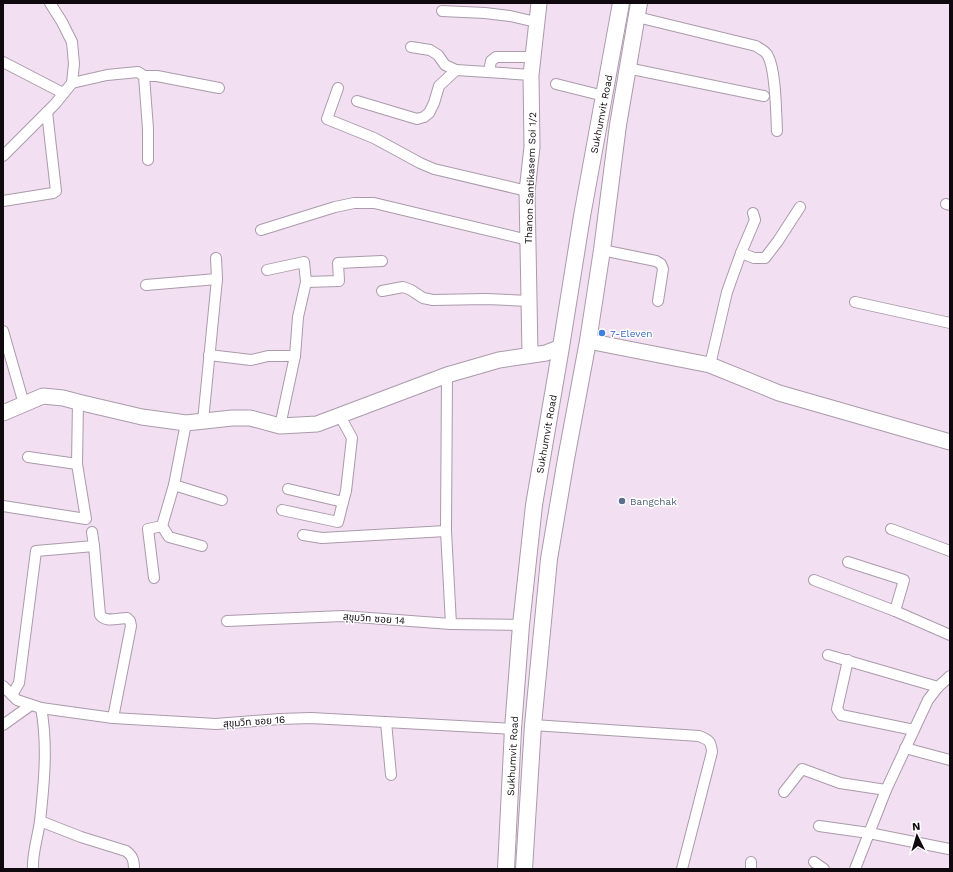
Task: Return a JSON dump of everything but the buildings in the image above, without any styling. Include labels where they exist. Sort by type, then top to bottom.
[{"type":"main road","name":"Sukhumvit Road","points":[[506,869],[513,728],[521,625],[534,505],[582,216],[622,3]]},
{"type":"main road","name":"Sukhumvit Road","points":[[524,869],[534,725],[551,547],[588,341],[627,68],[636,17]]},
{"type":"main road","points":[[617,28],[636,17]]},
{"type":"main road","points":[[561,347],[588,341]]},
{"type":"street","points":[[3,156],[47,112],[72,83],[74,64],[72,42],[50,3]]},
{"type":"street","name":"Thanon Santikasem Soi 1/2","points":[[530,354],[527,191],[532,147],[531,75],[538,3]]},
{"type":"street","points":[[442,11],[485,13],[510,16],[536,22]]},
{"type":"street","points":[[636,17],[756,46],[762,49],[768,55],[771,68],[777,131]]},
{"type":"street","points":[[412,47],[430,50],[438,55],[445,65],[456,70],[531,75]]},
{"type":"street","points":[[489,72],[491,61],[496,56],[533,57]]},
{"type":"street","points":[[3,62],[63,94]]},
{"type":"street","points":[[627,68],[764,96]]},
{"type":"street","points":[[357,100],[418,118],[424,117],[429,113],[434,103],[439,86],[456,70]]},
{"type":"street","points":[[72,83],[107,75],[138,72],[144,76],[157,76],[219,88]]},
{"type":"street","points":[[144,76],[148,129],[148,160]]},
{"type":"street","points":[[556,84],[604,96]]},
{"type":"street","points":[[338,88],[327,120],[374,138],[420,163],[434,168],[527,191]]},
{"type":"street","points":[[3,201],[53,193],[56,191],[47,112]]},
{"type":"street","points":[[261,230],[354,202],[374,203],[528,240]]},
{"type":"street","points":[[741,253],[754,258],[764,258],[778,241],[800,207]]},
{"type":"street","points":[[710,365],[727,292],[755,220],[753,213]]},
{"type":"street","points":[[602,250],[656,261],[661,264],[662,269],[658,302]]},
{"type":"street","points":[[203,421],[217,279],[216,258]]},
{"type":"street","points":[[306,282],[339,281],[338,263],[382,261]]},
{"type":"street","points":[[267,270],[304,262],[306,282],[298,317],[295,356],[280,426]]},
{"type":"street","points":[[146,285],[217,279]]},
{"type":"street","points":[[382,291],[403,287],[411,290],[422,298],[433,300],[486,299],[529,301]]},
{"type":"street","points":[[855,302],[950,323]]},
{"type":"street","points":[[3,331],[24,404]]},
{"type":"street","points":[[588,341],[710,365],[779,393],[950,442]]},
{"type":"street","points":[[3,413],[43,396],[63,398],[142,417],[186,423],[232,418],[250,418],[280,426],[316,424],[447,375],[500,360],[530,354],[546,353],[561,347]]},
{"type":"street","points":[[209,355],[251,360],[268,356],[295,356]]},
{"type":"street","points":[[447,375],[446,531],[450,624]]},
{"type":"street","points":[[3,506],[86,519],[77,464],[78,402]]},
{"type":"street","points":[[282,510],[338,522],[346,491],[352,438],[340,416]]},
{"type":"street","points":[[186,423],[174,485],[162,526],[169,537],[202,546]]},
{"type":"street","points":[[28,457],[77,464]]},
{"type":"street","points":[[174,485],[222,500]]},
{"type":"street","points":[[288,489],[343,502]]},
{"type":"street","points":[[154,578],[148,529],[162,526]]},
{"type":"street","points":[[891,529],[950,551]]},
{"type":"street","points":[[303,536],[322,538],[446,531]]},
{"type":"street","points":[[92,532],[100,614],[102,618],[108,620],[127,618],[130,621],[131,626],[113,718]]},
{"type":"street","points":[[12,694],[19,683],[36,551],[94,546]]},
{"type":"street","points":[[848,562],[904,580],[895,611]]},
{"type":"street","points":[[814,580],[895,611],[950,635]]},
{"type":"street","name":"สุขุมวิท ซอย 14","points":[[227,621],[343,616],[450,624],[521,625]]},
{"type":"street","points":[[828,655],[938,687]]},
{"type":"street","points":[[848,660],[838,713],[841,715],[914,730]]},
{"type":"street","points":[[855,869],[886,790],[928,700],[938,687],[950,676]]},
{"type":"street","name":"สุขุมวิท ซอย 16","points":[[3,686],[17,700],[36,707],[113,718],[216,724],[311,718],[513,728]]},
{"type":"street","points":[[3,725],[36,707],[45,741],[40,821],[32,860],[33,869]]},
{"type":"street","points":[[386,722],[391,775]]},
{"type":"street","points":[[534,725],[699,736],[708,739],[712,745],[712,752],[683,868]]},
{"type":"street","points":[[905,748],[950,760]]},
{"type":"street","points":[[784,792],[802,769],[840,783],[886,790]]},
{"type":"street","points":[[40,821],[80,837],[126,851],[133,858],[134,869]]},
{"type":"street","points":[[818,826],[869,833],[949,850]]},
{"type":"street","points":[[814,862],[824,869]]},
{"type":"place","name":"7-Eleven","points":[[602,333]]},
{"type":"place","name":"Bangchak","points":[[622,501]]}]
